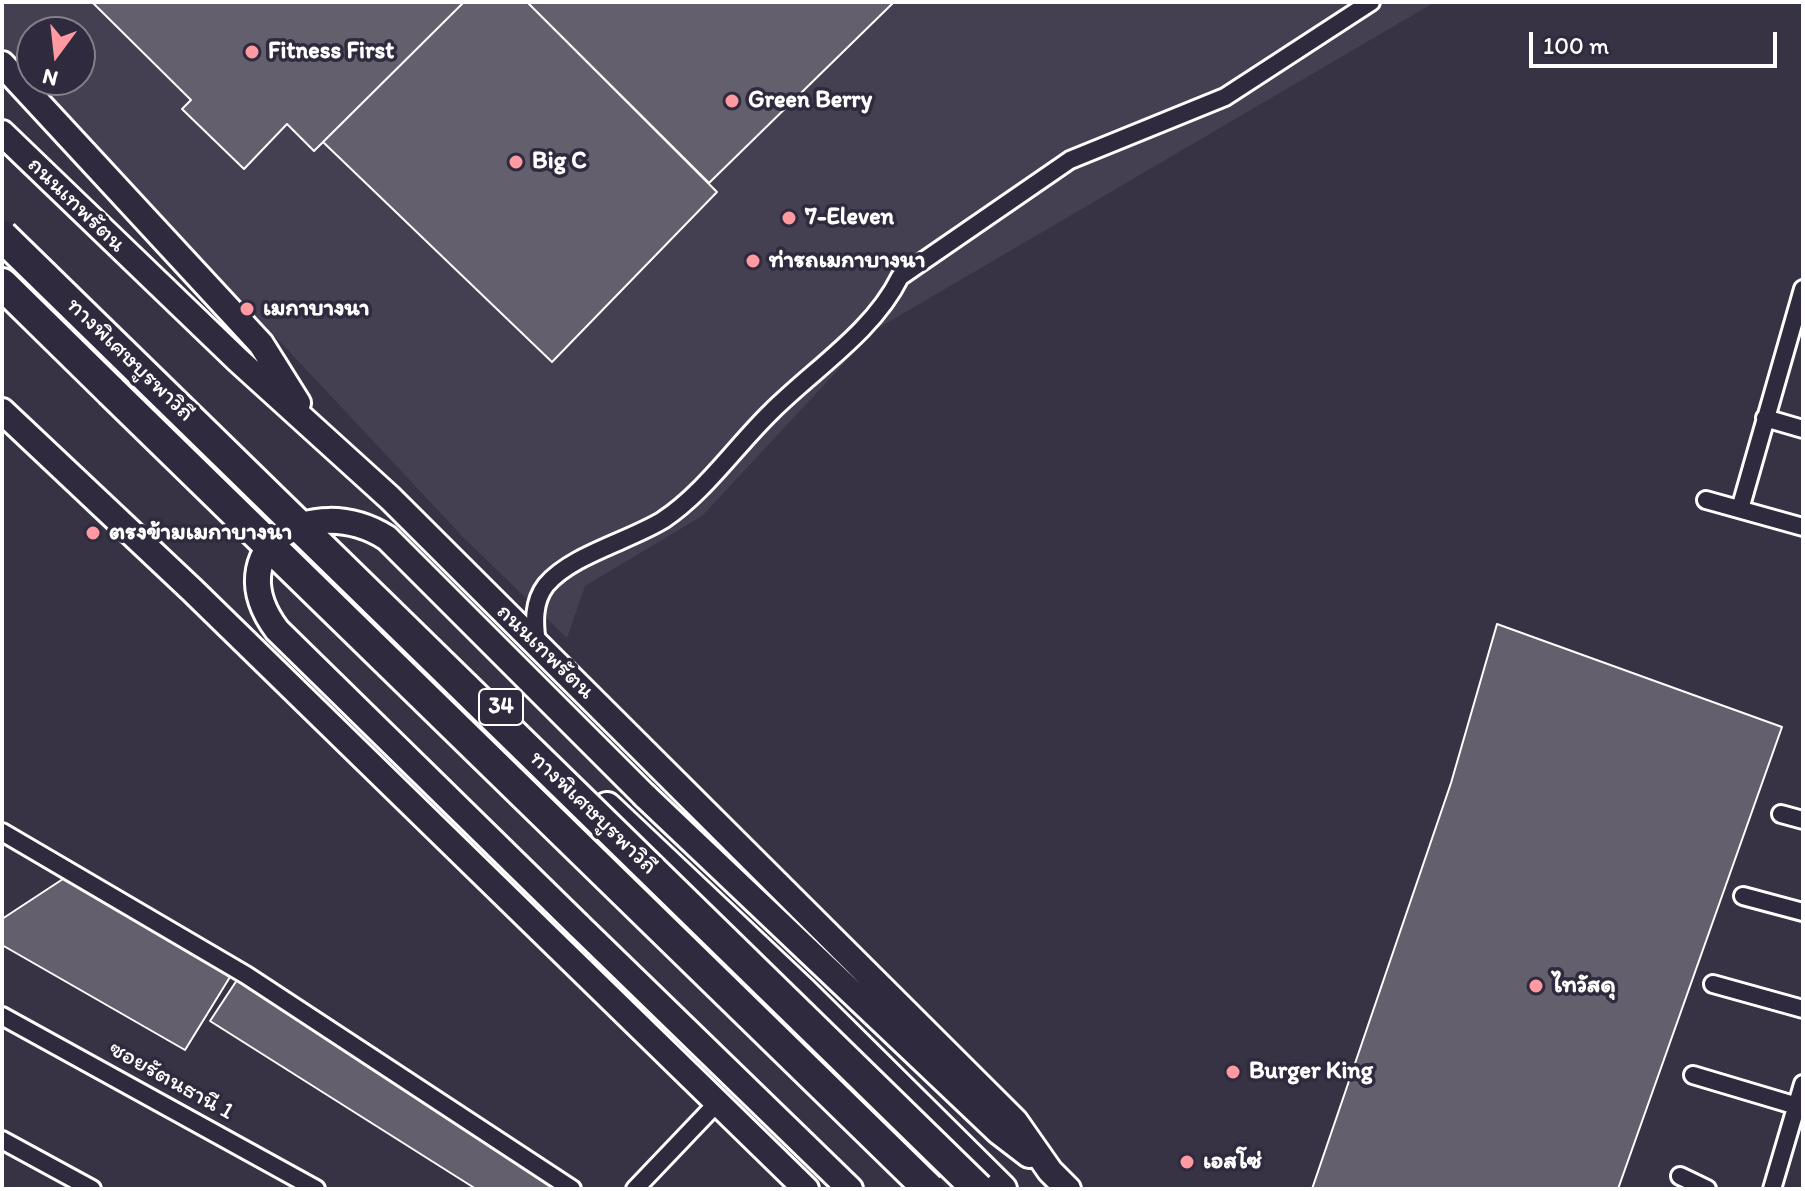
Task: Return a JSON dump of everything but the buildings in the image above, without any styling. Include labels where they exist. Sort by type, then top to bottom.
[{"type":"highway","points":[[2,225],[36,268]]},
{"type":"highway","name":"34","points":[[2,225],[455,663],[803,992],[1002,1189]]},
{"type":"highway","name":"ทางพิเศษบูรพาวิถี","points":[[2,236],[978,1189]]},
{"type":"highway","name":"34","points":[[5,292],[911,1189]]},
{"type":"highway","name":"ทางพิเศษบูรพาวิถี","points":[[5,292],[929,1189]]},
{"type":"main road","points":[[2,56],[38,101]]},
{"type":"main road","points":[[2,64],[261,344],[316,432]]},
{"type":"main road","name":"ถนนเทพรัตน","points":[[2,133],[316,432],[390,498],[537,643],[1015,1121],[1050,1171],[1068,1189]]},
{"type":"main road","points":[[2,411],[204,601],[806,1189]]},
{"type":"main road","points":[[850,1189],[277,630],[267,617],[259,591],[262,564],[277,536],[300,525],[326,519],[358,524],[387,538],[645,796],[999,1132],[1050,1171]]},
{"type":"street","points":[[537,643],[535,611],[547,584],[595,553],[666,518],[770,412],[873,318],[890,299],[900,277],[1070,160],[1238,89],[1371,2]]},
{"type":"street","points":[[1740,509],[1765,418],[1797,332],[1803,289]]},
{"type":"street","points":[[1765,418],[1803,429]]},
{"type":"street","points":[[1706,500],[1803,527]]},
{"type":"street","points":[[1781,814],[1803,820]]},
{"type":"street","points":[[2,832],[246,975],[572,1189]]},
{"type":"street","points":[[1743,896],[1803,912]]},
{"type":"street","points":[[1713,984],[1803,1009]]},
{"type":"street","name":"ซอยรัตนธานี 1","points":[[2,1016],[316,1189]]},
{"type":"street","points":[[1693,1075],[1797,1106]]},
{"type":"street","points":[[1776,1188],[1803,1084]]},
{"type":"street","points":[[635,1189],[718,1102]]},
{"type":"street","points":[[2,1140],[88,1188]]},
{"type":"street","points":[[1680,1176],[1707,1189]]},
{"type":"shaded area","points":[[2,2],[1435,2],[875,330],[702,516],[585,586],[567,638],[463,537],[50,96],[96,96],[96,16],[16,16],[16,60],[2,45]]},
{"type":"place","name":"Fitness First","points":[[252,52]]},
{"type":"place","name":"Green Berry","points":[[732,101]]},
{"type":"place","name":"Big C","points":[[516,162]]},
{"type":"place","name":"7-Eleven","points":[[789,218]]},
{"type":"place","name":"ท่ารถเมกาบางนา","points":[[753,261]]},
{"type":"place","name":"เมกาบางนา","points":[[247,309]]},
{"type":"place","name":"ตรงข้ามเมกาบางนา","points":[[93,533]]},
{"type":"place","name":"ไทวัสดุ","points":[[1536,986]]},
{"type":"place","name":"Burger King","points":[[1233,1072]]},
{"type":"place","name":"เอสโซ่","points":[[1187,1162]]}]
